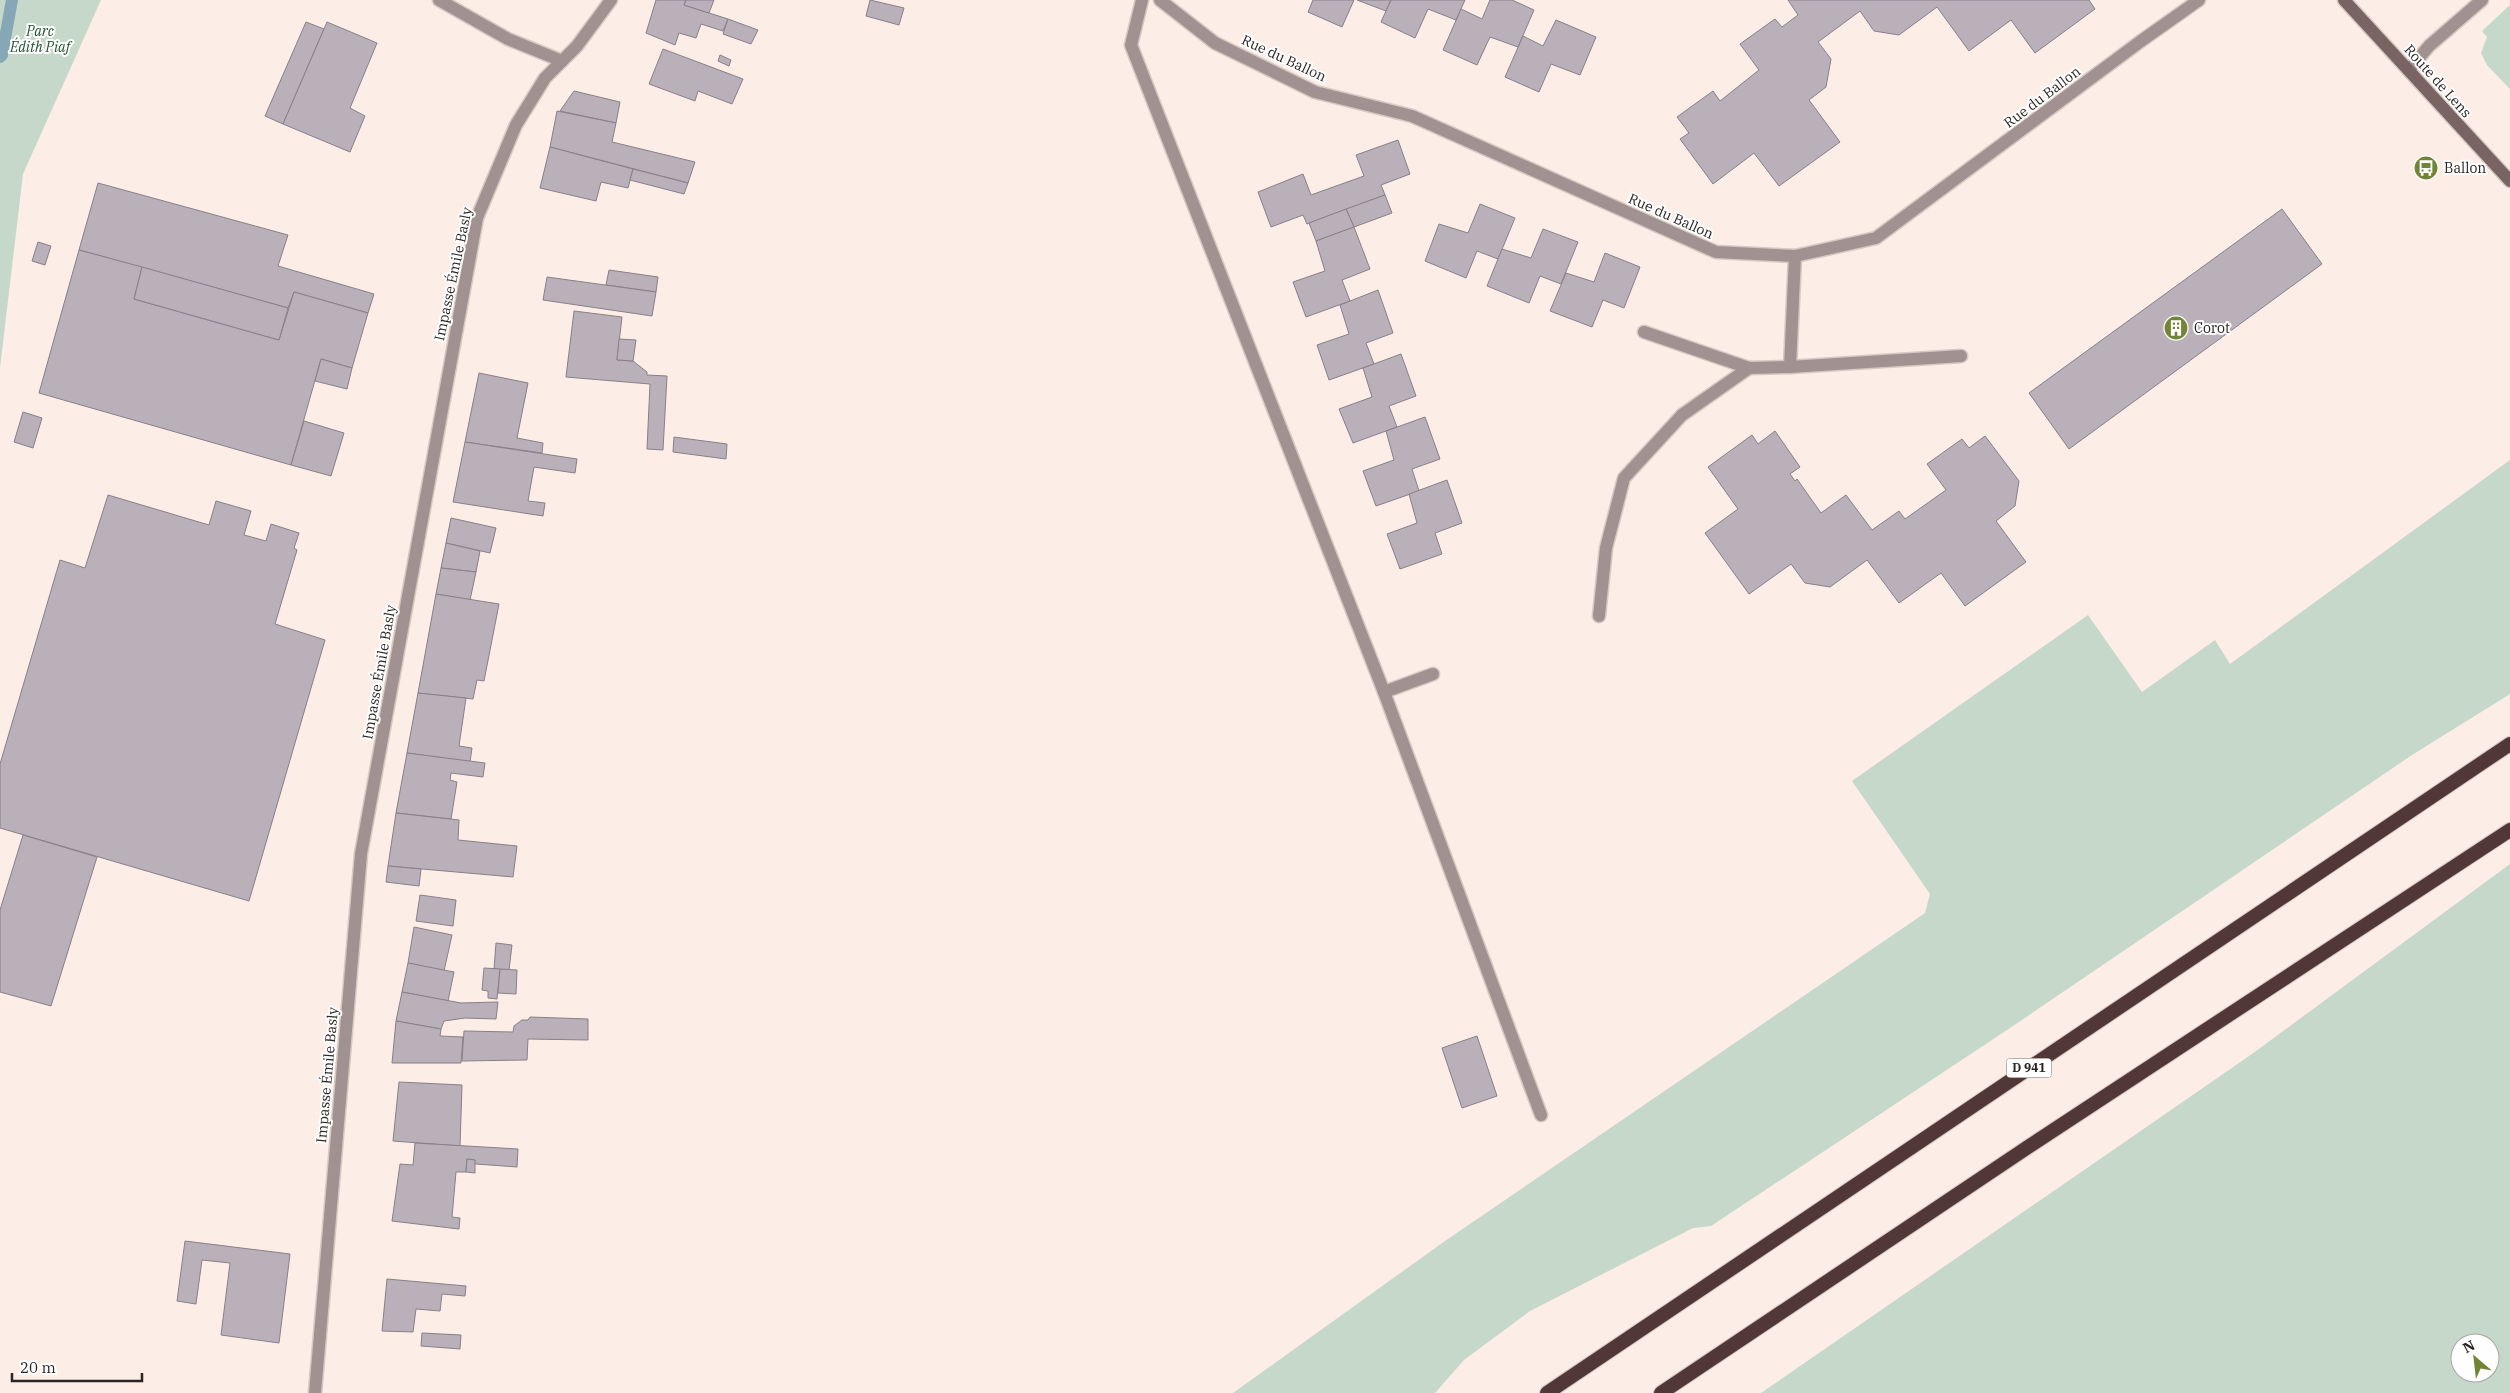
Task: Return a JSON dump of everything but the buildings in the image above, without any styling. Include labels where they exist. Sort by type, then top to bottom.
[{"type":"highway","name":"D 941","points":[[1547,1393],[2510,744]]},
{"type":"highway","points":[[1661,1393],[2020,1152],[2510,830]]},
{"type":"main road","name":"Route de Lens","points":[[2344,0],[2510,181]]},
{"type":"street","points":[[439,0],[508,39],[562,60]]},
{"type":"street","name":"Impasse Émile Basly","points":[[315,1393],[361,854],[477,218],[516,126],[545,78],[589,31],[611,0]]},
{"type":"street","points":[[1142,0],[1131,45],[1384,692],[1541,1115]]},
{"type":"street","name":"Rue du Ballon","points":[[1160,0],[1215,42],[1315,92],[1412,116],[1716,252],[1795,256],[1876,238],[2141,40],[2199,0]]},
{"type":"street","points":[[2409,70],[2429,46],[2482,0]]},
{"type":"street","points":[[1790,367],[1795,256]]},
{"type":"street","points":[[1644,332],[1749,368],[1961,356]]},
{"type":"street","points":[[1599,616],[1606,548],[1624,478],[1682,415],[1749,368]]},
{"type":"street","points":[[1384,692],[1433,674]]},
{"type":"green space","name":"Parc Édith Piaf","points":[[0,0],[101,0],[23,174],[0,368]]},
{"type":"green space","points":[[2510,5],[2510,89],[2487,65],[2481,53],[2487,37],[2482,31]]},
{"type":"green space","points":[[2510,460],[2510,694],[2412,755],[2013,1026],[1711,1226],[1693,1228],[1530,1311],[1464,1360],[1435,1393],[1233,1393],[1445,1241],[1925,913],[1930,894],[1852,781],[2088,615],[2142,692],[2215,640],[2230,664]]},
{"type":"green space","points":[[2510,864],[2510,1393],[1761,1393],[2252,1054]]},
{"type":"waterway","points":[[0,57],[2,55],[12,0]]},
{"type":"place","name":"Ballon","points":[[2426,168]]},
{"type":"place","name":"Corot","points":[[2176,328]]}]
